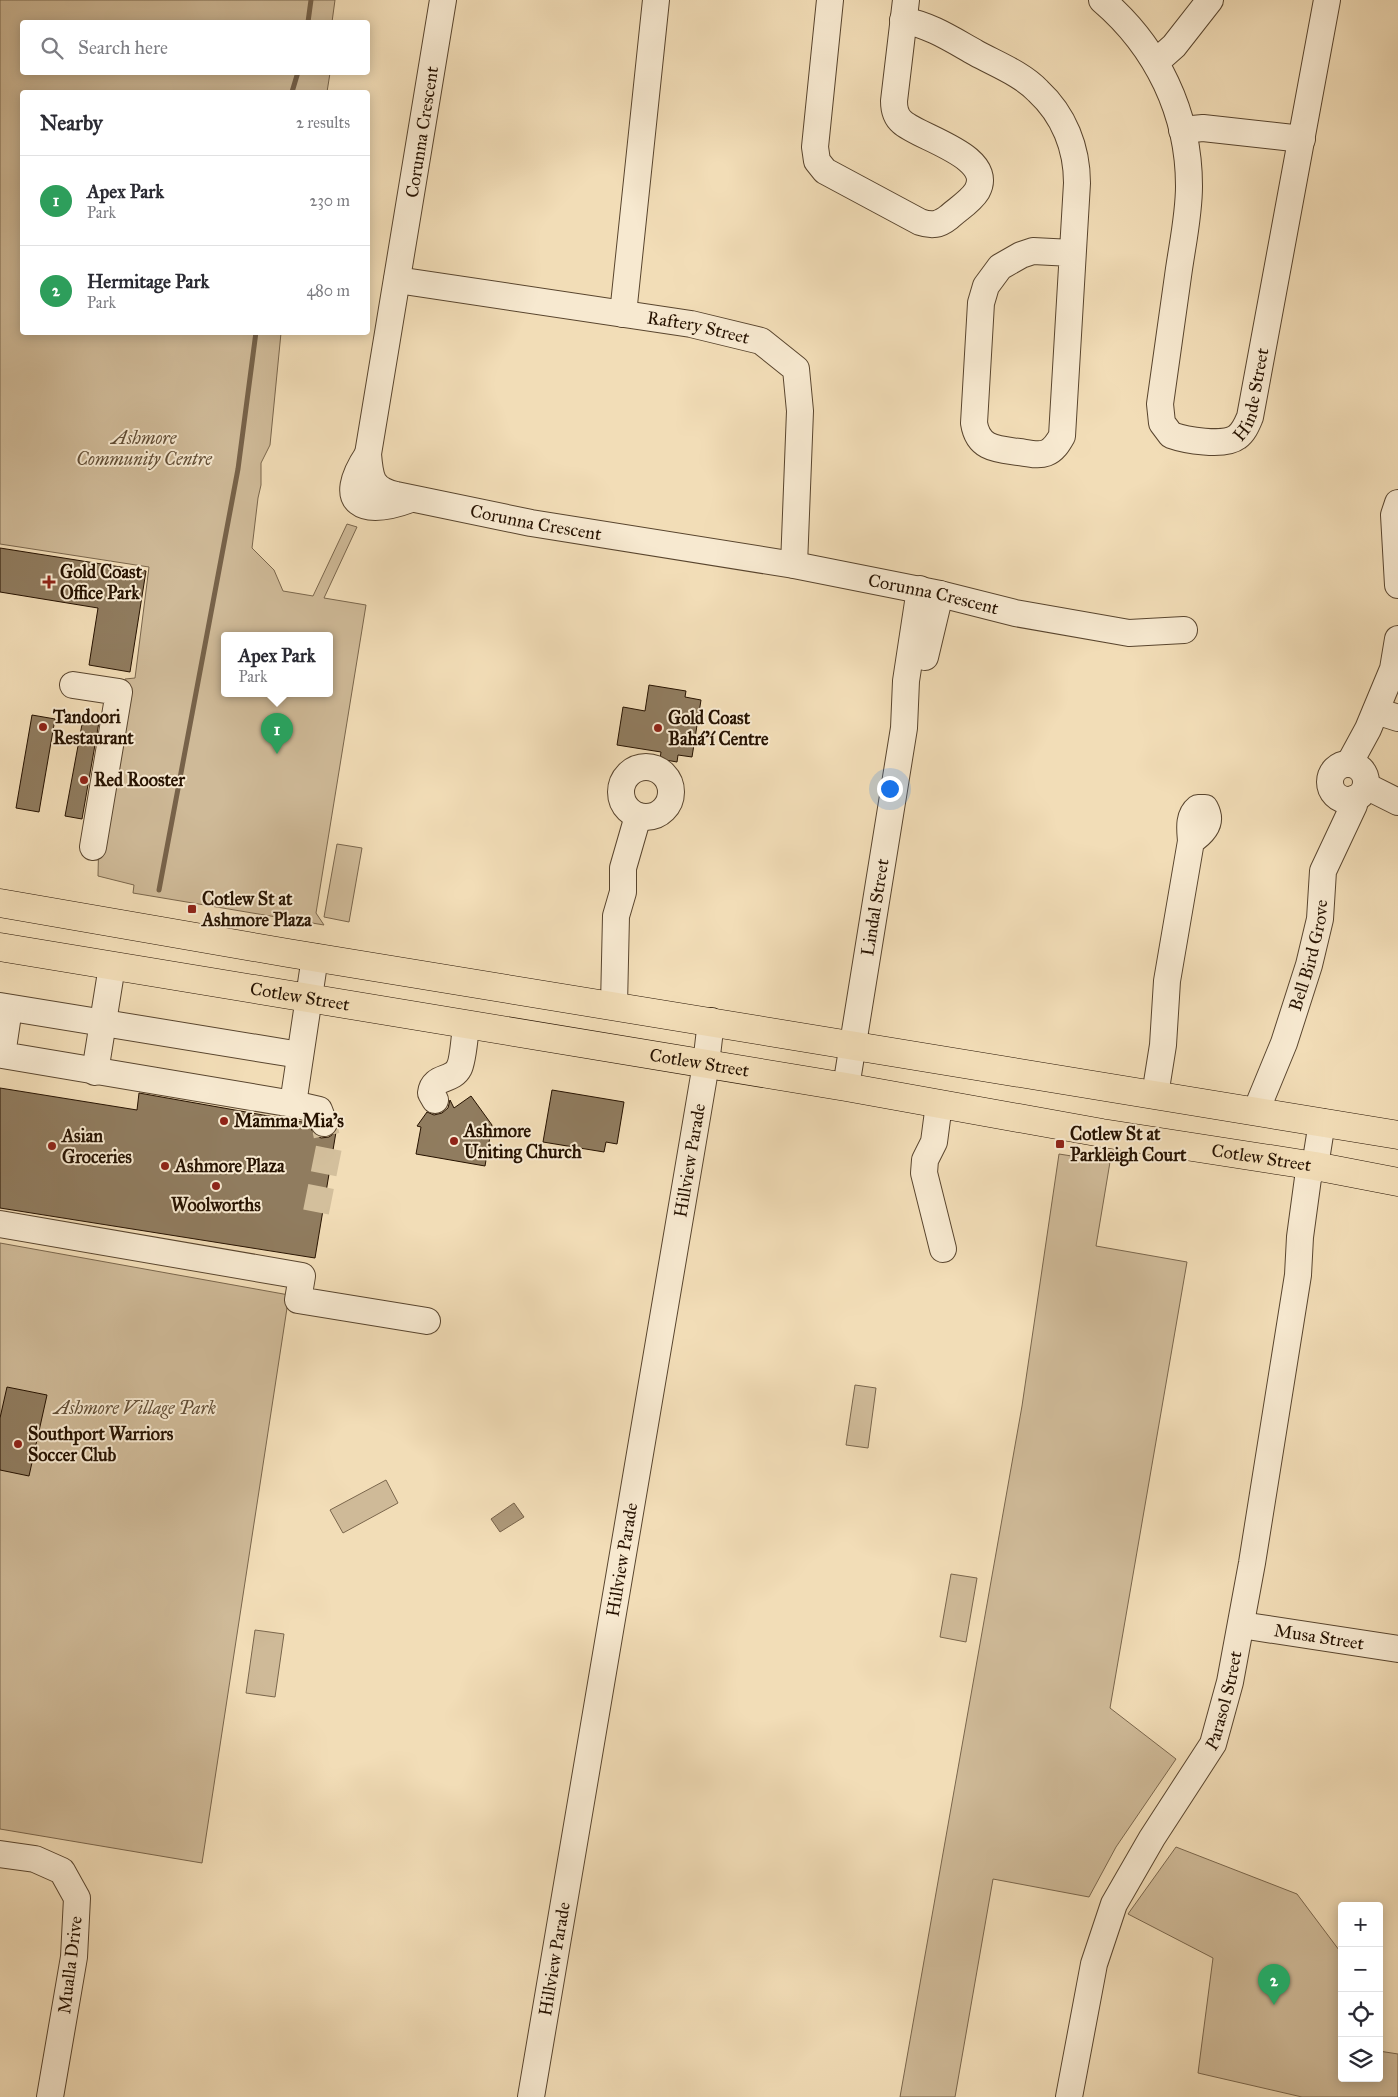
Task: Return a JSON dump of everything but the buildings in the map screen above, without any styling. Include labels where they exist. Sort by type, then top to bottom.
[{"type":"main road","points":[[0,903],[315,958],[711,1021],[1398,1135]]},
{"type":"main road","name":"Cotlew Street","points":[[0,947],[846,1087],[1102,1133],[1315,1166],[1398,1182]]},
{"type":"street","name":"Corunna Crescent","points":[[443,0],[368,454],[369,472],[374,484],[387,493],[530,523],[794,565],[930,591],[1016,613],[1129,632],[1184,630]]},
{"type":"street","points":[[623,314],[656,0]]},
{"type":"street","points":[[830,0],[815,147],[817,161],[825,171],[920,222],[933,225],[944,221],[972,198],[979,186],[977,168],[967,158],[904,124],[896,113],[894,101],[905,10],[929,26],[1021,78],[1038,90],[1061,119],[1072,142],[1077,169],[1062,436],[1053,449],[1046,453],[1036,454],[994,448],[978,437],[974,423],[983,294],[1000,268],[1021,255],[1033,251],[1072,253]]},
{"type":"street","name":"Hinde Street","points":[[1102,0],[1122,19],[1156,62],[1172,96],[1182,130],[1188,163],[1188,205],[1160,404],[1160,416],[1164,428],[1171,435],[1218,442],[1237,438],[1245,428],[1250,417],[1327,0]]},
{"type":"street","points":[[1156,62],[1174,46],[1210,0]]},
{"type":"street","points":[[1182,130],[1203,128],[1302,139]]},
{"type":"street","name":"Raftery Street","points":[[398,280],[691,324],[761,341],[796,369],[800,411],[794,565]]},
{"type":"street","points":[[1398,503],[1394,515],[1398,585]]},
{"type":"street","name":"Lindal Street","points":[[846,1087],[904,728],[919,681],[930,591]]},
{"type":"street","points":[[1398,640],[1387,714],[1349,764],[1344,764],[1334,772],[1330,783],[1335,795],[1341,798],[1359,792],[1398,802]]},
{"type":"street","points":[[73,685],[119,692],[93,847]]},
{"type":"street","name":"Bell Bird Grove","points":[[1256,1111],[1284,1043],[1309,965],[1320,919],[1323,870],[1359,792]]},
{"type":"street","points":[[614,1006],[616,916],[623,892],[623,868],[638,816]]},
{"type":"street","points":[[1155,1095],[1163,1045],[1167,982],[1191,841]]},
{"type":"street","points":[[293,1104],[315,958]]},
{"type":"street","points":[[95,1072],[112,966]]},
{"type":"street","points":[[300,1055],[5,1007],[2,1055],[293,1104],[319,1110],[324,1123]]},
{"type":"street","name":"Hillview Parade","points":[[531,2097],[706,1064],[711,1021]]},
{"type":"street","points":[[439,1101],[431,1093],[434,1084],[438,1080],[452,1075],[459,1068],[466,1025]]},
{"type":"street","points":[[939,1104],[934,1142],[924,1160],[924,1173],[943,1249]]},
{"type":"street","name":"Parasol Street","points":[[1069,2097],[1094,1964],[1114,1904],[1152,1838],[1213,1744],[1230,1682],[1298,1274],[1314,1236],[1323,1182],[1315,1166],[1322,1122]]},
{"type":"street","points":[[0,1224],[302,1276],[298,1300],[427,1321]]},
{"type":"street","name":"Musa Street","points":[[1241,1625],[1398,1649]]},
{"type":"street","name":"Mualla Drive","points":[[0,1854],[36,1859],[62,1871],[76,1898],[74,1957],[50,2097]]},
{"type":"green space","name":"Ashmore Community Centre","points":[[0,0],[335,0],[332,20],[20,20],[20,75],[330,75],[327,90],[20,90],[20,335],[281,335],[270,445],[261,463],[261,485],[252,548],[274,570],[283,591],[313,596],[347,524],[357,527],[324,598],[366,605],[316,913],[324,925],[133,893],[134,885],[98,876],[99,830],[125,679],[135,678],[149,567],[0,544]]},
{"type":"green space","points":[[337,844],[362,848],[349,922],[324,917]]},
{"type":"green space","points":[[1059,1154],[1110,1162],[1096,1246],[1187,1262],[1110,1708],[1176,1759],[1116,1847],[1089,1897],[993,1879],[955,2097],[900,2097],[1022,1406]]},
{"type":"green space","name":"Ashmore Village Park","points":[[0,1243],[289,1295],[202,1863],[0,1829]]},
{"type":"green space","points":[[855,1385],[876,1388],[868,1448],[846,1445]]},
{"type":"green space","points":[[386,1480],[398,1503],[343,1533],[330,1510]]},
{"type":"green space","points":[[951,1574],[977,1578],[966,1642],[940,1637]]},
{"type":"green space","points":[[255,1630],[284,1634],[275,1697],[246,1693]]},
{"type":"green space","points":[[1176,1847],[1297,1894],[1338,1949],[1338,2082],[1383,2082],[1383,2052],[1398,2054],[1398,2097],[1302,2097],[1198,2073],[1213,1958],[1128,1914]]},
{"type":"shaded area","points":[[514,1503],[524,1517],[500,1532],[491,1519]]},
{"type":"waterway","points":[[308,20],[311,0]]},
{"type":"waterway","points":[[293,90],[297,75]]},
{"type":"waterway","points":[[159,890],[238,469],[256,335]]},
{"type":"tunnel","points":[[316,1212],[329,1147],[324,1123]]},
{"type":"place","name":"Gold Coast Office Park","points":[[49,582]]},
{"type":"place","name":"Tandoori Restaurant","points":[[43,727]]},
{"type":"place","name":"Gold Coast Bahá'í Centre","points":[[658,728]]},
{"type":"place","name":"Apex Park","points":[[277,754]]},
{"type":"place","name":"Red Rooster","points":[[84,780]]},
{"type":"place","name":"Cotlew St at Ashmore Plaza","points":[[192,909]]},
{"type":"place","name":"Mamma Mia's","points":[[224,1121]]},
{"type":"place","name":"Ashmore Uniting Church","points":[[454,1141]]},
{"type":"place","name":"Cotlew St at Parkleigh Court","points":[[1060,1144]]},
{"type":"place","name":"Asian Groceries","points":[[52,1146]]},
{"type":"place","name":"Ashmore Plaza","points":[[165,1166]]},
{"type":"place","name":"Woolworths","points":[[216,1186]]},
{"type":"place","name":"Southport Warriors Soccer Club","points":[[18,1444]]},
{"type":"place","name":"Hermitage Park","points":[[1274,2005]]}]
